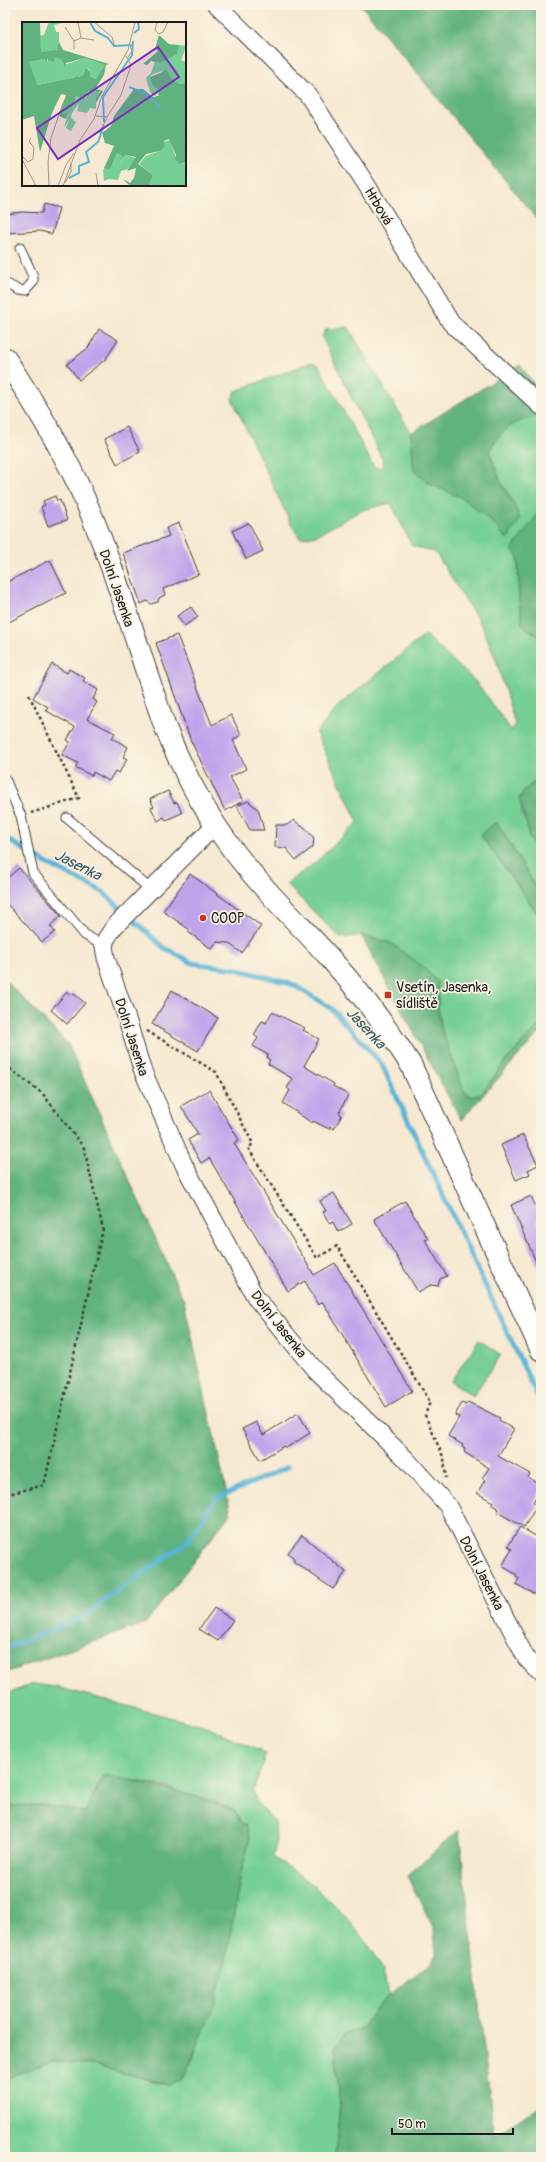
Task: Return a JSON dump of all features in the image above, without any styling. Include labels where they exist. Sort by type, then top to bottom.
[{"type":"street","name":"Hrbová","points":[[217,5],[308,95],[366,184],[451,323],[541,406]]},
{"type":"street","name":"Dolní Jasenka","points":[[5,358],[45,420],[77,482],[104,550],[172,745],[189,782],[215,825],[238,857],[368,1003],[411,1065],[541,1350]]},
{"type":"street","points":[[104,946],[109,933],[114,927],[215,825]]},
{"type":"street","name":"Dolní Jasenka","points":[[104,946],[106,958],[142,1069],[184,1165],[256,1298],[316,1371],[405,1458],[448,1506],[526,1658],[541,1674]]},
{"type":"lane","points":[[5,282],[18,290],[25,291],[33,282],[33,276],[20,248]]},
{"type":"lane","points":[[5,779],[21,816],[33,873],[85,935],[104,946]]},
{"type":"lane","points":[[67,818],[150,889]]},
{"type":"path","points":[[21,816],[79,798],[29,695]]},
{"type":"path","points":[[127,1019],[216,1072],[253,1144],[248,1148],[317,1258],[337,1246],[430,1402],[425,1415],[444,1459],[448,1506]]},
{"type":"path","points":[[5,1065],[43,1094],[84,1148],[103,1229],[44,1485],[5,1495]]},
{"type":"green space","points":[[361,5],[541,5],[541,224]]},
{"type":"green space","points":[[348,327],[411,433],[414,471],[430,484],[462,498],[489,519],[507,539],[514,504],[501,483],[489,451],[498,437],[508,427],[521,421],[537,417],[541,424],[541,510],[525,535],[518,557],[519,602],[523,626],[541,637],[541,786],[533,783],[521,811],[527,825],[529,838],[541,854],[541,896],[497,822],[482,836],[541,918],[541,1019],[539,1025],[505,1062],[481,1094],[472,1097],[464,1091],[441,1028],[438,1008],[438,982],[391,943],[363,935],[340,938],[286,884],[316,862],[358,822],[316,733],[337,707],[425,635],[476,682],[512,731],[515,724],[496,660],[483,628],[435,552],[412,546],[391,503],[362,510],[317,535],[300,538],[291,524],[232,399],[236,391],[312,362],[319,366],[374,467],[382,468],[383,461],[322,337],[326,329]]},
{"type":"green space","points":[[520,365],[541,394],[541,424],[537,417],[521,421],[508,427],[498,437],[489,451],[501,483],[514,504],[520,520],[507,539],[489,519],[462,498],[430,484],[414,471],[411,433]]},
{"type":"green space","points":[[541,510],[541,637],[523,626],[519,602],[518,557],[512,549]]},
{"type":"green space","points":[[533,783],[541,786],[541,854],[529,838],[527,825],[519,799],[524,790]]},
{"type":"green space","points":[[497,822],[541,896],[541,918],[481,836],[485,830]]},
{"type":"green space","points":[[361,935],[391,943],[421,965],[438,982],[438,1008],[441,1028],[464,1091],[471,1097],[481,1094],[505,1062],[539,1025],[541,1019],[541,1036],[539,1033],[461,1120]]},
{"type":"green space","points":[[5,980],[68,1044],[184,1301],[231,1513],[146,1623],[5,1673]]},
{"type":"green space","points":[[479,1340],[501,1355],[473,1396],[451,1381]]},
{"type":"green space","points":[[33,1684],[56,1687],[207,1727],[266,1753],[253,1791],[257,1803],[275,1822],[276,1844],[273,1857],[311,1883],[347,1918],[372,1950],[383,1970],[388,1995],[361,2028],[344,2035],[335,2047],[340,2104],[335,2157],[5,2157],[5,2079],[51,2061],[93,2065],[169,2085],[190,2066],[199,2042],[250,1837],[234,1810],[203,1798],[161,1786],[104,1775],[85,1812],[41,1805],[5,1806],[5,1695]]},
{"type":"green space","points":[[104,1775],[170,1790],[218,1804],[234,1810],[241,1823],[246,1825],[250,1837],[241,1873],[225,1966],[213,2009],[183,2079],[170,2085],[93,2065],[51,2061],[5,2079],[5,1806],[41,1805],[85,1812]]},
{"type":"green space","points":[[459,1830],[494,2135],[541,2106],[541,2157],[335,2157],[340,2104],[335,2047],[344,2035],[361,2028],[388,1995],[429,1965],[436,1955],[434,1929],[407,1876]]},
{"type":"building","points":[[44,204],[59,208],[52,234],[40,231],[7,233],[5,214],[22,212],[42,213]]},
{"type":"building","points":[[99,329],[118,340],[106,359],[79,380],[67,364],[88,348]]},
{"type":"building","points":[[127,427],[140,452],[117,464],[104,439]]},
{"type":"building","points":[[55,496],[57,501],[60,500],[67,520],[48,526],[41,507],[45,505],[43,501]]},
{"type":"building","points":[[179,523],[199,574],[163,589],[165,595],[159,598],[158,602],[151,604],[147,601],[141,604],[123,553],[169,536],[166,528]]},
{"type":"building","points":[[249,523],[263,551],[246,559],[232,531]]},
{"type":"building","points":[[50,560],[66,593],[5,624],[5,583]]},
{"type":"building","points":[[191,607],[198,617],[184,626],[177,616]]},
{"type":"building","points":[[177,635],[212,725],[231,715],[241,735],[233,740],[246,769],[230,777],[243,801],[225,811],[191,741],[156,643]]},
{"type":"building","points":[[52,664],[67,673],[69,669],[85,678],[83,681],[98,690],[93,699],[97,702],[87,719],[115,733],[112,738],[128,747],[123,757],[127,759],[119,773],[115,771],[109,781],[93,772],[92,776],[75,767],[78,763],[62,755],[70,742],[67,740],[75,727],[45,710],[48,707],[33,698]]},
{"type":"building","points":[[168,791],[174,803],[177,802],[182,813],[166,820],[164,817],[158,821],[151,808],[154,807],[150,799]]},
{"type":"building","points":[[248,801],[258,809],[264,830],[250,830],[237,806]]},
{"type":"building","points":[[294,820],[304,827],[314,838],[313,847],[296,860],[286,848],[275,847],[276,825],[287,825]]},
{"type":"building","points":[[19,868],[61,916],[50,926],[55,932],[42,942],[5,902],[5,880]]},
{"type":"building","name":"COOP","points":[[190,874],[261,926],[242,953],[228,943],[217,942],[212,949],[188,932],[190,930],[163,911]]},
{"type":"building","points":[[172,990],[218,1018],[198,1051],[152,1024]]},
{"type":"building","points":[[67,992],[71,995],[73,993],[85,1003],[67,1024],[51,1010]]},
{"type":"building","points":[[272,1012],[305,1028],[303,1030],[319,1039],[304,1066],[334,1084],[333,1086],[348,1095],[339,1113],[342,1115],[334,1129],[330,1126],[329,1129],[313,1121],[312,1123],[283,1103],[290,1090],[287,1088],[293,1079],[268,1064],[270,1060],[267,1058],[268,1055],[253,1046],[258,1038],[254,1035],[262,1021],[266,1023]]},
{"type":"building","points":[[209,1090],[239,1140],[234,1143],[314,1275],[335,1263],[412,1391],[386,1407],[322,1301],[318,1305],[305,1281],[288,1291],[209,1158],[201,1163],[188,1140],[198,1134],[181,1106]]},
{"type":"building","points":[[523,1135],[538,1165],[528,1170],[530,1174],[516,1180],[501,1145]]},
{"type":"building","points":[[334,1193],[352,1224],[338,1232],[333,1222],[330,1224],[323,1212],[326,1211],[320,1201]]},
{"type":"building","points":[[531,1196],[541,1218],[537,1219],[541,1228],[541,1273],[511,1205]]},
{"type":"building","points":[[405,1201],[428,1239],[425,1240],[447,1276],[440,1279],[438,1286],[431,1285],[418,1292],[374,1219]]},
{"type":"building","points":[[468,1402],[500,1418],[499,1420],[514,1429],[498,1456],[530,1474],[528,1477],[541,1485],[541,1490],[533,1503],[537,1506],[524,1527],[497,1512],[499,1509],[491,1504],[493,1502],[477,1493],[485,1480],[482,1478],[489,1468],[464,1452],[465,1449],[462,1447],[463,1445],[448,1436],[459,1417],[455,1415],[462,1403],[466,1405]]},
{"type":"building","points":[[298,1413],[310,1433],[286,1448],[284,1446],[260,1460],[242,1429],[256,1422],[263,1435]]},
{"type":"building","points":[[520,1527],[541,1539],[541,1598],[516,1584],[519,1579],[516,1577],[517,1575],[502,1566],[512,1549],[508,1546]]},
{"type":"building","points":[[302,1535],[346,1572],[333,1589],[293,1561],[295,1559],[288,1553]]},
{"type":"building","points":[[214,1608],[233,1620],[218,1641],[199,1629]]},
{"type":"waterway","name":"Jasenka","points":[[5,838],[46,863],[103,892],[163,947],[192,963],[236,969],[292,984],[331,1008],[381,1063],[541,1404]]},
{"type":"waterway","points":[[5,1649],[79,1619],[188,1541],[215,1499],[288,1467]]},
{"type":"place","name":"COOP","points":[[203,918]]},
{"type":"place","name":"Vsetín, Jasenka, sídliště","points":[[388,995]]}]
